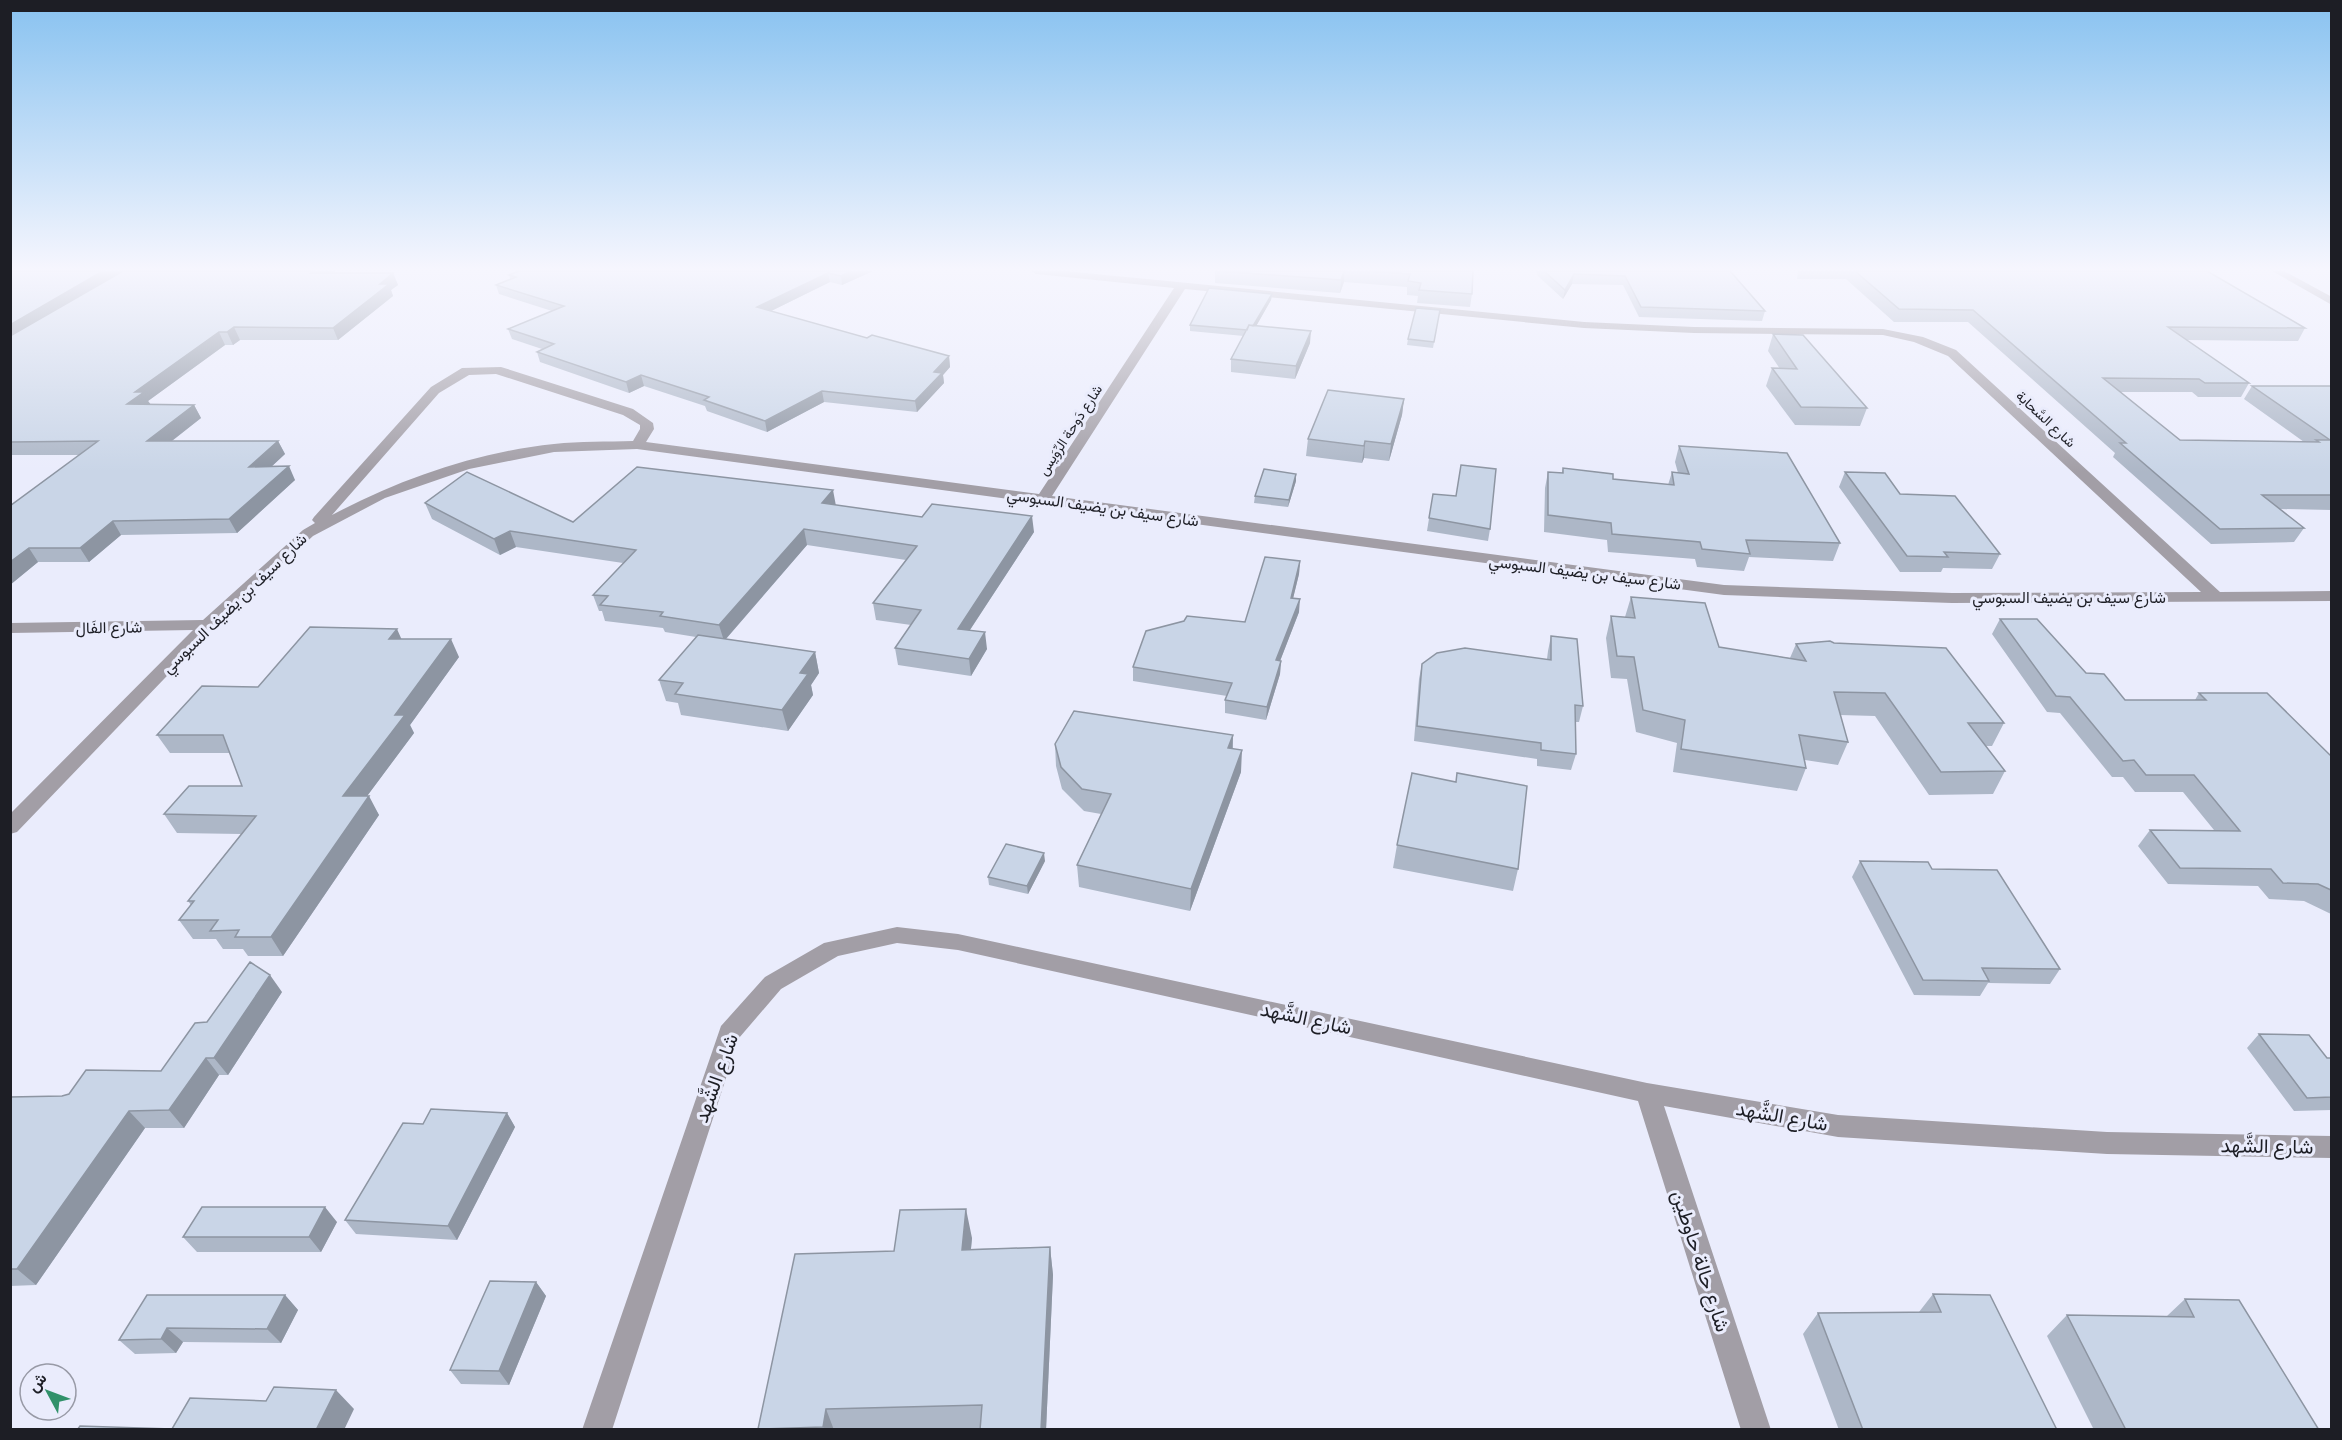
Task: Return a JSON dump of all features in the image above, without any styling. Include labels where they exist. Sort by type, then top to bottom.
[{"type":"street","name":"شارع دَوحة الرِّوَيس","points":[[1043,499],[1147,338]]},
{"type":"street","name":"شارع السَّحابة","points":[[1915,338],[1937,345],[1952,353],[2215,596]]},
{"type":"street","points":[[308,532],[435,390],[466,371],[497,370],[628,412],[646,423],[647,429],[636,445]]},
{"type":"street","name":"شارع سيف بن يضيف السبوسي","points":[[10,826],[207,626],[308,532],[380,495],[466,465],[554,448],[636,445],[1724,590],[1810,596],[1894,597],[2331,596]]},
{"type":"street","name":"شارع الفَال","points":[[10,628],[207,626]]},
{"type":"street","name":"شارع الشَّهد","points":[[597,1430],[729,1033],[772,983],[832,949],[897,935],[958,942],[1647,1093],[1838,1126],[1933,1134],[2107,1143],[2331,1148]]},
{"type":"street","name":"شارع حالة حاوطين","points":[[1647,1093],[1756,1430]]},
{"type":"building","points":[[10,338],[210,338],[135,392],[144,392],[127,404],[194,405],[147,441],[278,441],[249,467],[289,466],[229,519],[113,521],[80,548],[29,548],[10,562],[10,506],[98,441],[10,442]]},
{"type":"building","points":[[536,338],[884,338],[949,356],[934,372],[942,373],[915,401],[822,391],[765,421],[704,400],[709,397],[641,375],[626,382],[537,352],[554,344]]},
{"type":"building","points":[[1242,338],[1308,338],[1296,366],[1231,359]]},
{"type":"building","points":[[1408,338],[1435,338],[1434,342]]},
{"type":"building","points":[[1776,338],[1806,338],[1867,408],[1801,407],[1772,368],[1797,369]]},
{"type":"building","points":[[2005,338],[2184,338],[2249,383],[2205,383],[2199,379],[2103,378],[2180,440],[2319,442],[2316,440],[2330,440],[2252,386],[2331,386],[2331,495],[2262,495],[2304,528],[2220,529],[2120,443],[2126,443]]},
{"type":"building","points":[[1328,390],[1404,399],[1391,444],[1365,441],[1364,446],[1308,439]]},
{"type":"building","points":[[1679,446],[1787,453],[1840,543],[1746,540],[1750,554],[1702,549],[1700,542],[1612,534],[1611,523],[1548,515],[1548,472],[1563,473],[1563,468],[1613,474],[1613,479],[1674,485],[1672,472],[1689,474]]},
{"type":"building","points":[[1461,465],[1496,469],[1490,529],[1429,518],[1433,494],[1456,496]]},
{"type":"building","points":[[637,467],[833,490],[822,503],[922,517],[932,504],[1032,516],[958,629],[985,632],[969,659],[895,648],[921,610],[873,603],[917,546],[804,529],[719,625],[660,616],[663,612],[600,605],[608,596],[593,595],[636,550],[510,531],[494,539],[425,503],[467,472],[573,522]]},
{"type":"building","points":[[1264,469],[1296,474],[1289,500],[1255,496]]},
{"type":"building","points":[[1845,472],[1885,473],[1900,494],[1955,496],[2000,554],[1944,552],[1948,557],[1907,556]]},
{"type":"building","points":[[1265,557],[1300,561],[1291,598],[1300,599],[1276,660],[1281,661],[1267,707],[1225,700],[1232,683],[1133,667],[1146,631],[1184,621],[1187,616],[1245,622]]},
{"type":"building","points":[[1631,597],[1705,603],[1719,647],[1806,661],[1796,644],[1830,641],[1946,648],[2004,723],[1968,723],[2005,771],[1941,772],[1885,693],[1834,692],[1848,742],[1799,735],[1806,768],[1681,749],[1685,720],[1643,710],[1634,657],[1617,656],[1611,616],[1635,618]]},
{"type":"building","points":[[2000,619],[2037,619],[2086,673],[2104,674],[2125,700],[2206,700],[2199,693],[2267,693],[2331,756],[2331,890],[2318,884],[2283,883],[2271,869],[2180,868],[2150,830],[2240,831],[2194,775],[2146,775],[2134,760],[2123,761],[2070,697],[2056,696]]},
{"type":"building","points":[[310,627],[397,629],[389,639],[451,639],[395,715],[405,715],[343,796],[369,796],[271,937],[235,937],[239,930],[210,931],[218,920],[179,920],[194,901],[188,901],[256,816],[164,814],[189,786],[242,786],[223,735],[157,735],[202,686],[258,687]]},
{"type":"building","points":[[698,635],[815,652],[800,673],[808,674],[782,710],[675,694],[683,683],[659,680]]},
{"type":"building","points":[[1551,636],[1577,639],[1583,706],[1575,705],[1576,754],[1541,750],[1541,743],[1417,726],[1422,664],[1437,653],[1465,648],[1551,660]]},
{"type":"building","points":[[1074,711],[1233,735],[1228,748],[1242,750],[1191,889],[1077,865],[1111,794],[1082,789],[1061,767],[1055,744]]},
{"type":"building","points":[[1412,773],[1456,782],[1457,773],[1527,786],[1518,869],[1397,845]]},
{"type":"building","points":[[1006,844],[1044,853],[1027,886],[988,877]]},
{"type":"building","points":[[1860,861],[1928,862],[1932,869],[1997,870],[2060,969],[1982,968],[1989,981],[1923,980]]},
{"type":"building","points":[[250,962],[270,975],[214,1058],[206,1058],[169,1110],[129,1111],[17,1269],[10,1269],[10,1097],[69,1094],[86,1070],[161,1071],[195,1023],[207,1022]]},
{"type":"building","points":[[2259,1034],[2309,1035],[2327,1058],[2331,1058],[2331,1097],[2307,1098]]},
{"type":"building","points":[[431,1109],[507,1113],[448,1226],[345,1220],[403,1123],[423,1124]]},
{"type":"building","points":[[202,1207],[325,1207],[309,1237],[183,1237]]},
{"type":"building","points":[[966,1209],[962,1250],[1050,1247],[1041,1430],[980,1430],[982,1405],[826,1409],[823,1427],[758,1429],[795,1254],[894,1251],[900,1210]]},
{"type":"building","points":[[490,1281],[536,1282],[499,1371],[450,1370]]},
{"type":"building","points":[[1933,1294],[1990,1295],[2057,1430],[1863,1430],[1818,1313],[1941,1312]]},
{"type":"building","points":[[147,1295],[285,1295],[267,1329],[167,1328],[161,1339],[119,1340]]},
{"type":"building","points":[[2185,1299],[2239,1300],[2319,1430],[2126,1430],[2067,1315],[2194,1317]]},
{"type":"building","points":[[274,1387],[336,1390],[316,1430],[77,1430],[80,1426],[172,1429],[190,1398],[266,1401]]}]
